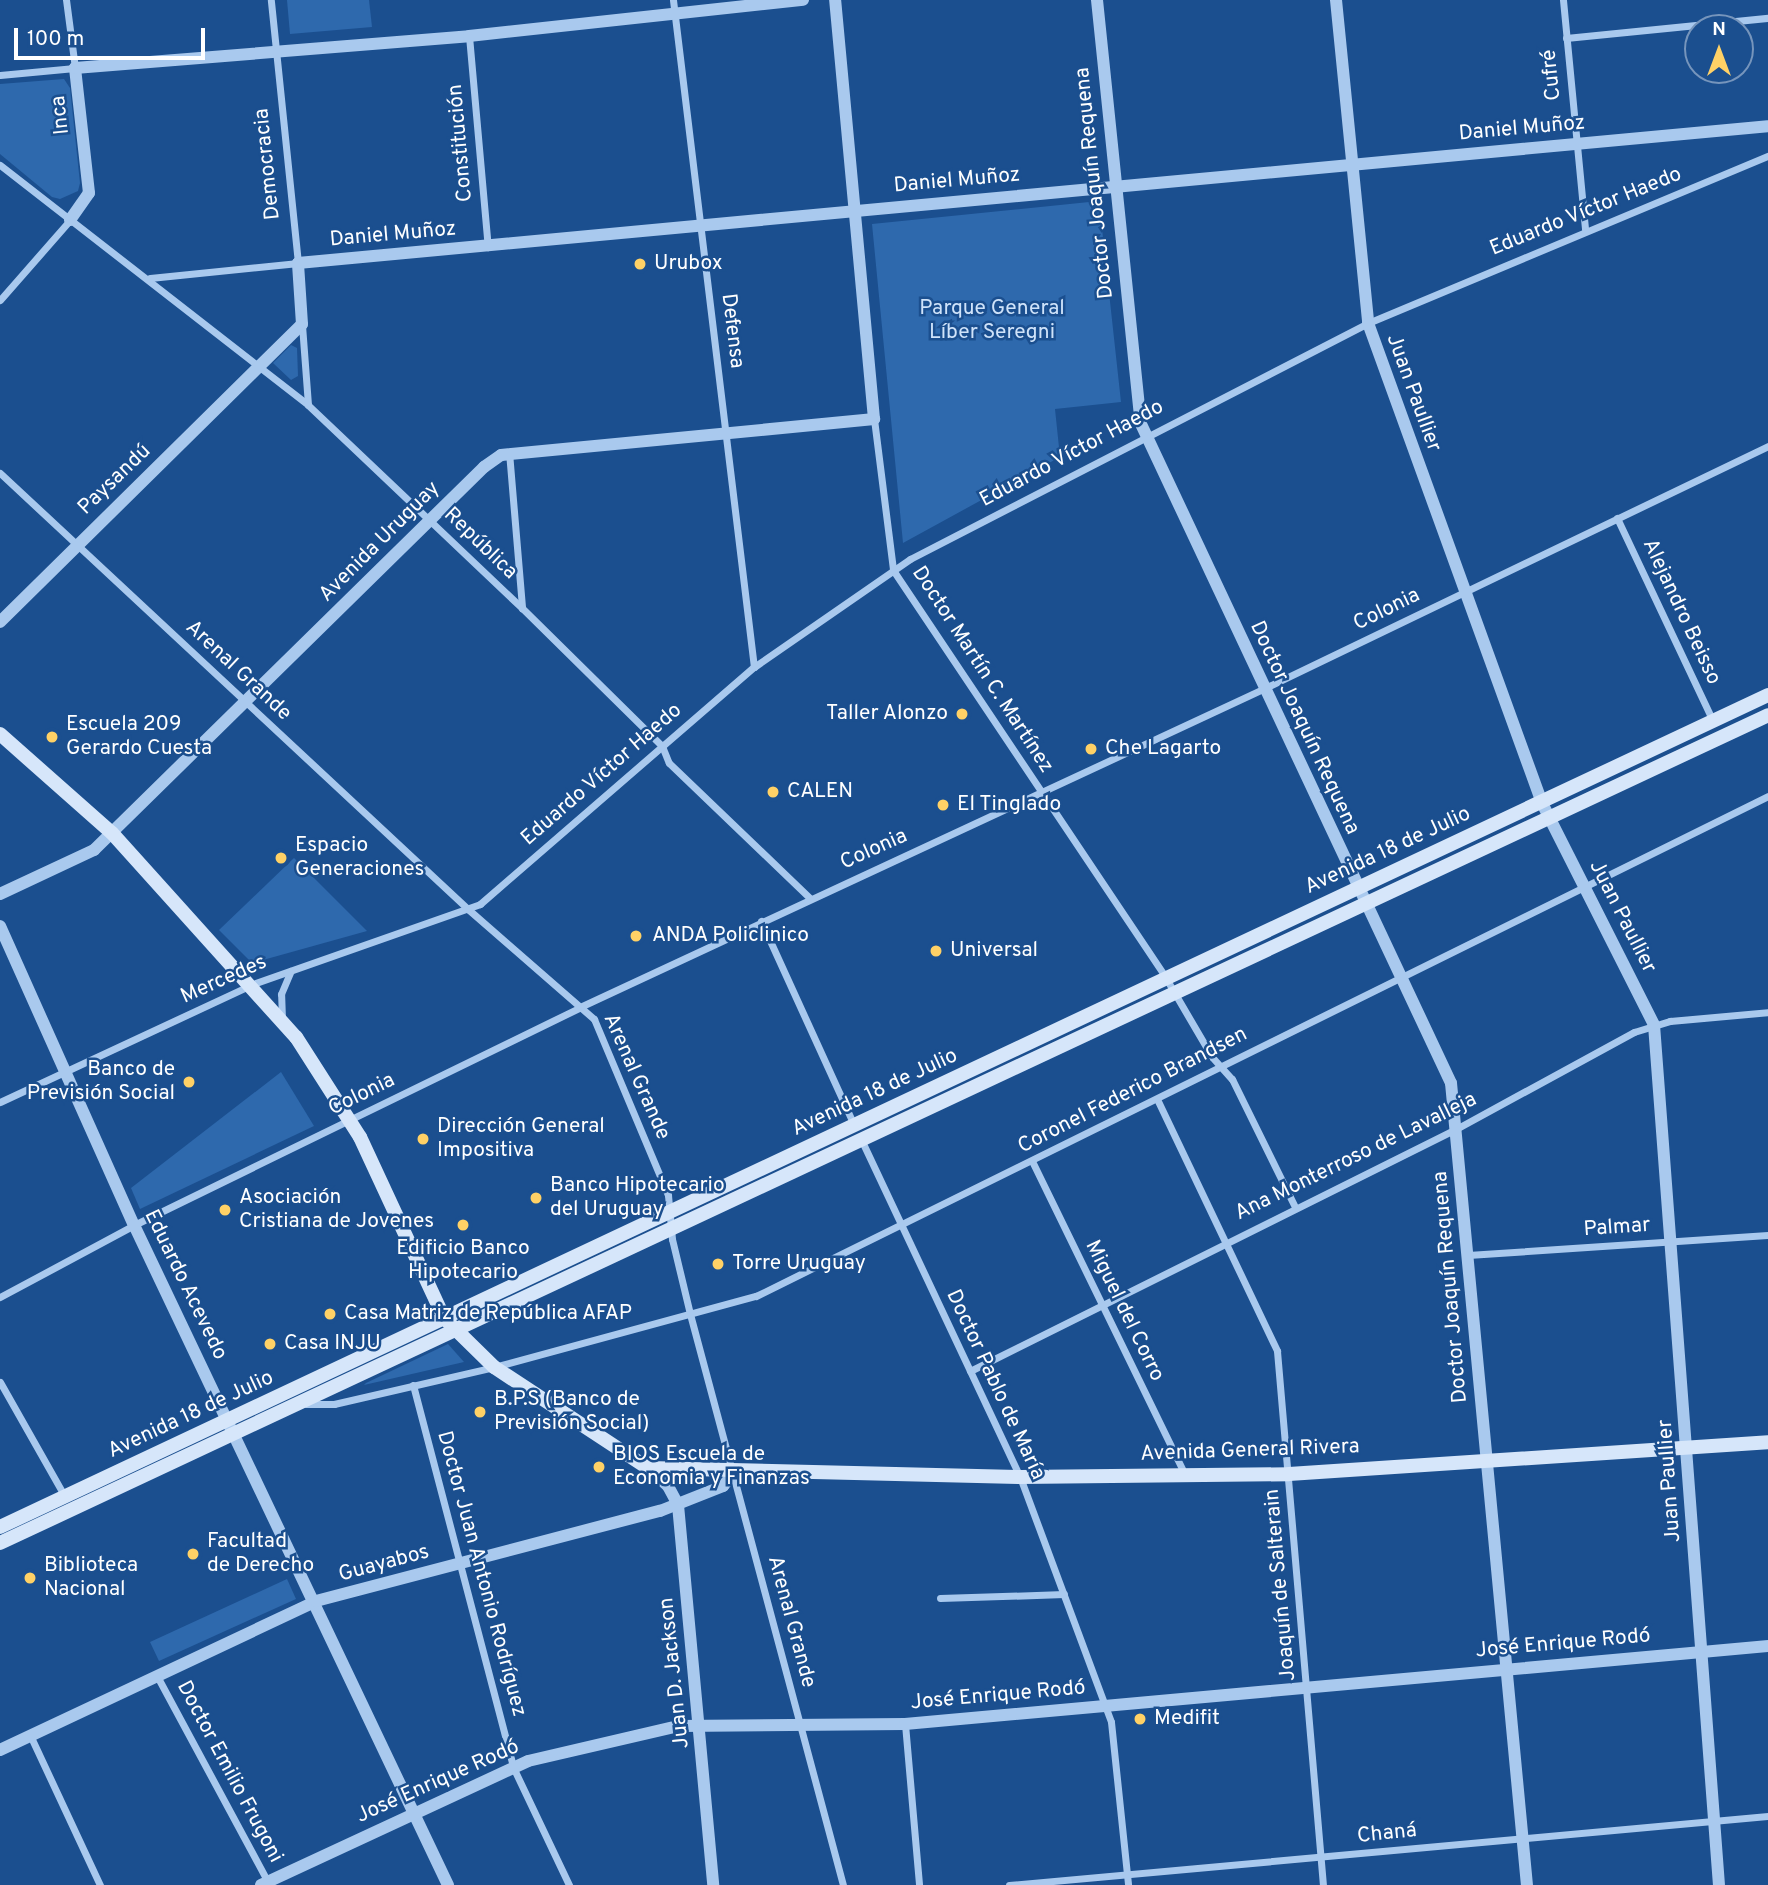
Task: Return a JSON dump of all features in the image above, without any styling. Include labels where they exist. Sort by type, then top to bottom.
[{"type":"main road","name":"Avenida 18 de Julio","points":[[231,1427],[296,1404],[456,1329],[855,1126],[1768,695]]},
{"type":"main road","name":"Avenida 18 de Julio","points":[[0,1543],[68,1503],[231,1427],[444,1318],[862,1141],[1176,996],[1768,715]]},
{"type":"main road","points":[[0,734],[112,833],[253,984],[282,1020],[351,1120],[444,1318]]},
{"type":"main road","name":"Avenida General Rivera","points":[[444,1318],[494,1367],[648,1468],[733,1474],[1020,1477],[1289,1474],[1768,1443]]},
{"type":"main road","name":"Avenida 18 de Julio","points":[[0,1527],[68,1503]]},
{"type":"street","name":"Inca","points":[[66,0],[89,192],[70,220]]},
{"type":"street","name":"Democracia","points":[[271,0],[298,263],[308,405]]},
{"type":"street","name":"Defensa","points":[[673,0],[754,667]]},
{"type":"street","points":[[0,75],[469,36],[803,0]]},
{"type":"street","name":"Doctor Martín C. Martínez","points":[[835,0],[874,419],[893,570],[1040,794],[1167,980],[1220,1066],[1232,1079],[1295,1207]]},
{"type":"street","name":"Doctor Joaquín Requena","points":[[1097,0],[1132,367],[1146,434],[1399,979],[1448,1072],[1456,1129],[1527,1885]]},
{"type":"street","name":"Juan Paullier","points":[[1336,0],[1368,323],[1463,592],[1542,803],[1654,1025],[1719,1885]]},
{"type":"street","name":"Cufré","points":[[1563,0],[1585,229]]},
{"type":"street","points":[[1566,38],[1768,18]]},
{"type":"street","name":"Constitución","points":[[469,36],[488,247]]},
{"type":"street","name":"Daniel Muñoz","points":[[150,278],[856,209],[1768,126]]},
{"type":"street","name":"Eduardo Víctor Haedo","points":[[469,910],[754,667],[893,570],[1146,434],[1368,323],[1585,229],[1768,156]]},
{"type":"street","name":"República","points":[[0,165],[150,278],[308,405],[522,608],[662,746],[669,763],[810,898]]},
{"type":"street","points":[[0,300],[70,220]]},
{"type":"street","points":[[259,366],[302,324]]},
{"type":"street","name":"Paysandú","points":[[0,622],[259,366]]},
{"type":"street","name":"Avenida Uruguay","points":[[0,894],[94,849],[484,467],[509,452],[874,419]]},
{"type":"street","name":"Colonia","points":[[0,1297],[135,1225],[580,1007],[1265,688],[1768,446]]},
{"type":"street","points":[[509,452],[522,608]]},
{"type":"street","name":"Arenal Grande","points":[[0,473],[469,910],[597,1025],[668,1195],[690,1314],[843,1885]]},
{"type":"street","name":"Alejandro Beisso","points":[[1617,518],[1713,721]]},
{"type":"street","name":"Coronel Federico Brandsen","points":[[494,1367],[756,1296],[903,1226],[1220,1066],[1768,796]]},
{"type":"street","name":"Mercedes","points":[[0,1102],[253,984],[469,910]]},
{"type":"street","name":"Doctor Pablo de María","points":[[761,921],[1020,1477],[1111,1722],[1128,1885]]},
{"type":"street","name":"Eduardo Acevedo","points":[[0,926],[135,1225],[316,1601],[448,1885]]},
{"type":"street","points":[[282,1020],[281,994],[292,970]]},
{"type":"street","name":"Ana Monterroso de Lavalleja","points":[[970,1371],[1227,1240],[1456,1129],[1654,1025],[1768,1012]]},
{"type":"street","name":"Joaquín de Salterain","points":[[1157,1100],[1274,1341],[1289,1474],[1323,1885]]},
{"type":"street","name":"Miguel del Corro","points":[[1032,1161],[1185,1475]]},
{"type":"street","name":"Palmar","points":[[1468,1255],[1768,1235]]},
{"type":"street","name":"Avenida 18 de Julio","points":[[296,1404],[334,1404],[494,1367]]},
{"type":"street","points":[[0,1382],[68,1503]]},
{"type":"street","name":"Doctor Juan Antonio Rodríguez","points":[[413,1385],[513,1767],[569,1885]]},
{"type":"street","name":"Juan D. Jackson","points":[[648,1468],[668,1486],[678,1505],[713,1885]]},
{"type":"street","points":[[678,1505],[723,1486],[733,1474]]},
{"type":"street","name":"Guayabos","points":[[0,1750],[316,1601],[678,1505]]},
{"type":"street","points":[[940,1598],[1064,1594]]},
{"type":"street","name":"José Enrique Rodó","points":[[266,1884],[513,1767],[557,1753],[700,1724],[905,1724],[1768,1646]]},
{"type":"street","name":"Doctor Emilio Frugoni","points":[[157,1676],[266,1884]]},
{"type":"street","points":[[905,1724],[919,1885]]},
{"type":"street","points":[[30,1735],[100,1885]]},
{"type":"street","name":"Chaná","points":[[1009,1885],[1768,1816]]},
{"type":"green space","points":[[287,0],[369,0],[372,27],[290,34]]},
{"type":"green space","points":[[64,79],[70,88],[80,183],[78,191],[60,199],[52,197],[0,154],[0,84]]},
{"type":"green space","name":"Parque General Líber Seregni","points":[[1099,201],[1121,402],[1055,409],[1060,457],[903,543],[872,224]]},
{"type":"green space","points":[[291,345],[297,348],[298,376],[291,380],[273,363]]},
{"type":"green space","points":[[294,858],[367,931],[252,963],[219,930]]},
{"type":"green space","points":[[281,1072],[314,1126],[140,1209],[131,1188]]},
{"type":"green space","points":[[448,1344],[464,1362],[364,1385],[366,1383]]},
{"type":"green space","points":[[287,1579],[296,1599],[159,1661],[150,1642]]},
{"type":"place","name":"Urubox","points":[[640,264]]},
{"type":"place","name":"Taller Alonzo","points":[[962,714]]},
{"type":"place","name":"Escuela 209 Gerardo Cuesta","points":[[52,737]]},
{"type":"place","name":"Che Lagarto","points":[[1091,749]]},
{"type":"place","name":"CALEN","points":[[773,792]]},
{"type":"place","name":"El Tinglado","points":[[943,805]]},
{"type":"place","name":"Espacio Generaciones","points":[[281,858]]},
{"type":"place","name":"ANDA Policlinico","points":[[636,936]]},
{"type":"place","name":"Universal","points":[[936,951]]},
{"type":"place","name":"Banco de Previsión Social","points":[[189,1082]]},
{"type":"place","name":"Dirección General Impositiva","points":[[423,1139]]},
{"type":"place","name":"Banco Hipotecario del Uruguay","points":[[536,1198]]},
{"type":"place","name":"Asociación Cristiana de Jovenes","points":[[225,1210]]},
{"type":"place","name":"Edificio Banco Hipotecario","points":[[463,1225]]},
{"type":"place","name":"Torre Uruguay","points":[[718,1264]]},
{"type":"place","name":"Casa Matriz de República AFAP","points":[[330,1314]]},
{"type":"place","name":"Casa INJU","points":[[270,1344]]},
{"type":"place","name":"B.P.S (Banco de Previsión Social)","points":[[480,1412]]},
{"type":"place","name":"BIOS Escuela de Economia y Finanzas","points":[[599,1467]]},
{"type":"place","name":"Facultad de Derecho","points":[[193,1554]]},
{"type":"place","name":"Biblioteca Nacional","points":[[30,1578]]},
{"type":"place","name":"Medifit","points":[[1140,1719]]}]
